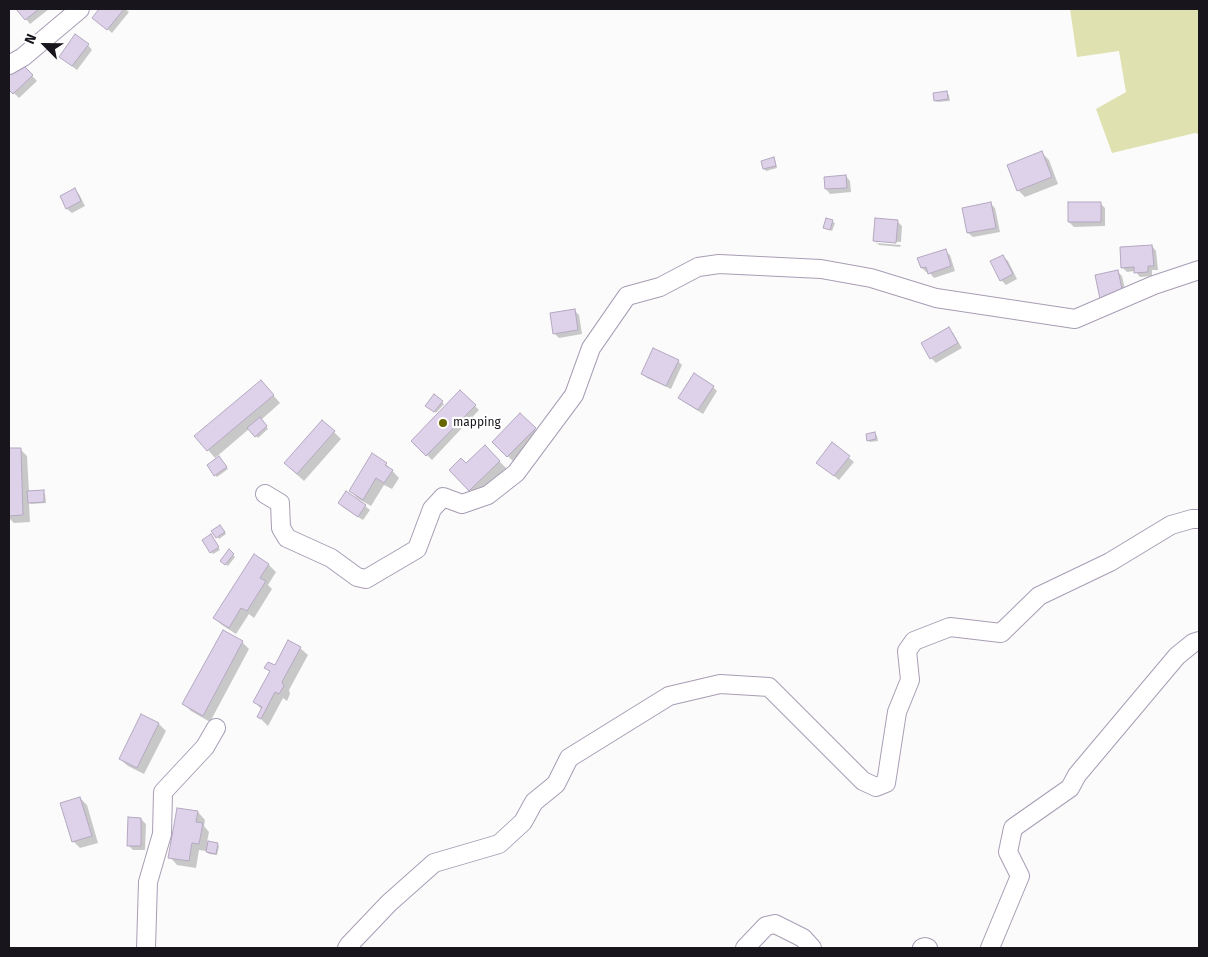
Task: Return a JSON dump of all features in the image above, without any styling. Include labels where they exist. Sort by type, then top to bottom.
[{"type":"street","points":[[9,65],[23,57],[80,9]]},
{"type":"street","points":[[265,494],[280,503],[281,528],[287,538],[331,558],[357,577],[366,579],[417,549],[432,509],[443,497],[462,504],[488,495],[516,473],[574,395],[591,348],[627,296],[660,287],[698,267],[719,264],[821,269],[871,278],[936,298],[1075,319],[1154,285],[1199,270]]},
{"type":"street","points":[[346,948],[389,903],[434,863],[499,844],[523,822],[534,802],[556,784],[570,758],[669,696],[720,684],[769,688],[863,781],[876,787],[886,783],[898,712],[910,680],[907,651],[914,641],[950,627],[1001,633],[1039,596],[1110,562],[1171,525],[1192,518],[1199,519]]},
{"type":"street","points":[[990,948],[1020,876],[1008,852],[1013,828],[1070,788],[1077,774],[1177,656],[1193,643],[1199,641]]},
{"type":"street","points":[[146,948],[148,882],[162,834],[163,792],[205,747],[216,728]]},
{"type":"street","points":[[744,948],[766,926],[776,924],[803,938],[812,948]]},
{"type":"street","points":[[922,948],[928,948]]},
{"type":"green space","points":[[1070,9],[1199,9],[1199,134],[1195,133],[1112,153],[1096,109],[1126,92],[1119,51],[1077,57]]},
{"type":"building","points":[[16,9],[39,9],[25,20]]},
{"type":"building","points":[[99,9],[124,9],[107,30],[92,18]]},
{"type":"building","points":[[75,34],[89,44],[72,66],[59,57]]},
{"type":"building","points":[[21,63],[33,75],[13,94],[9,90],[9,75]]},
{"type":"building","points":[[947,91],[948,99],[934,101],[933,93]]},
{"type":"building","points":[[1042,151],[1052,177],[1017,191],[1007,165]]},
{"type":"building","points":[[774,157],[776,166],[763,169],[761,161]]},
{"type":"building","points":[[846,175],[847,188],[825,189],[824,177]]},
{"type":"building","points":[[75,188],[81,201],[66,209],[60,196]]},
{"type":"building","points":[[991,202],[996,228],[967,233],[962,208]]},
{"type":"building","points":[[1068,202],[1101,202],[1101,222],[1068,222]]},
{"type":"building","points":[[826,218],[833,220],[830,230],[823,228]]},
{"type":"building","points":[[875,218],[898,220],[896,243],[873,241]]},
{"type":"building","points":[[1152,245],[1154,266],[1148,266],[1148,272],[1134,273],[1134,267],[1121,268],[1120,247]]},
{"type":"building","points":[[946,249],[951,266],[928,274],[926,267],[921,268],[917,258]]},
{"type":"building","points":[[1003,255],[1013,274],[1000,281],[990,261]]},
{"type":"building","points":[[1118,270],[1123,294],[1100,299],[1095,275]]},
{"type":"building","points":[[575,309],[578,330],[553,334],[550,313]]},
{"type":"building","points":[[949,327],[958,343],[930,359],[921,343]]},
{"type":"building","points":[[653,348],[679,360],[666,386],[641,374]]},
{"type":"building","points":[[694,373],[714,386],[698,410],[678,398]]},
{"type":"building","points":[[261,380],[274,395],[207,451],[194,436]]},
{"type":"building","name":"mapping","points":[[460,390],[476,405],[426,456],[411,441]]},
{"type":"building","points":[[434,394],[443,401],[434,412],[425,406]]},
{"type":"building","points":[[520,413],[536,428],[507,457],[492,442]]},
{"type":"building","points":[[260,417],[267,426],[255,437],[247,428]]},
{"type":"building","points":[[322,420],[335,431],[297,474],[284,463]]},
{"type":"building","points":[[875,432],[876,439],[867,441],[866,434]]},
{"type":"building","points":[[832,442],[850,456],[834,476],[816,463]]},
{"type":"building","points":[[485,445],[500,461],[469,491],[449,470],[461,458],[466,463]]},
{"type":"building","points":[[9,448],[21,448],[23,515],[9,516]]},
{"type":"building","points":[[372,453],[387,463],[385,465],[393,470],[384,483],[376,478],[363,500],[349,491]]},
{"type":"building","points":[[219,456],[227,467],[214,476],[207,465]]},
{"type":"building","points":[[44,490],[44,502],[28,503],[27,491]]},
{"type":"building","points":[[346,491],[366,505],[358,517],[338,503]]},
{"type":"building","points":[[220,525],[225,532],[216,538],[211,531]]},
{"type":"building","points":[[211,534],[219,547],[210,553],[202,540]]},
{"type":"building","points":[[229,549],[234,554],[225,565],[220,561]]},
{"type":"building","points":[[254,554],[269,564],[260,578],[266,581],[247,611],[241,608],[229,628],[213,618]]},
{"type":"building","points":[[223,630],[243,641],[203,716],[182,704]]},
{"type":"building","points":[[288,640],[301,647],[282,682],[284,686],[279,694],[275,692],[261,719],[257,717],[262,707],[253,702],[270,671],[264,668],[268,662],[275,665]]},
{"type":"building","points":[[141,714],[159,723],[137,768],[119,759]]},
{"type":"building","points":[[80,797],[92,836],[72,842],[60,803]]},
{"type":"building","points":[[177,808],[198,811],[196,822],[203,823],[199,844],[192,843],[189,861],[168,858]]},
{"type":"building","points":[[128,817],[141,818],[141,846],[127,846]]},
{"type":"building","points":[[208,841],[218,843],[216,854],[206,852]]},
{"type":"place","name":"mapping","points":[[443,423]]}]
